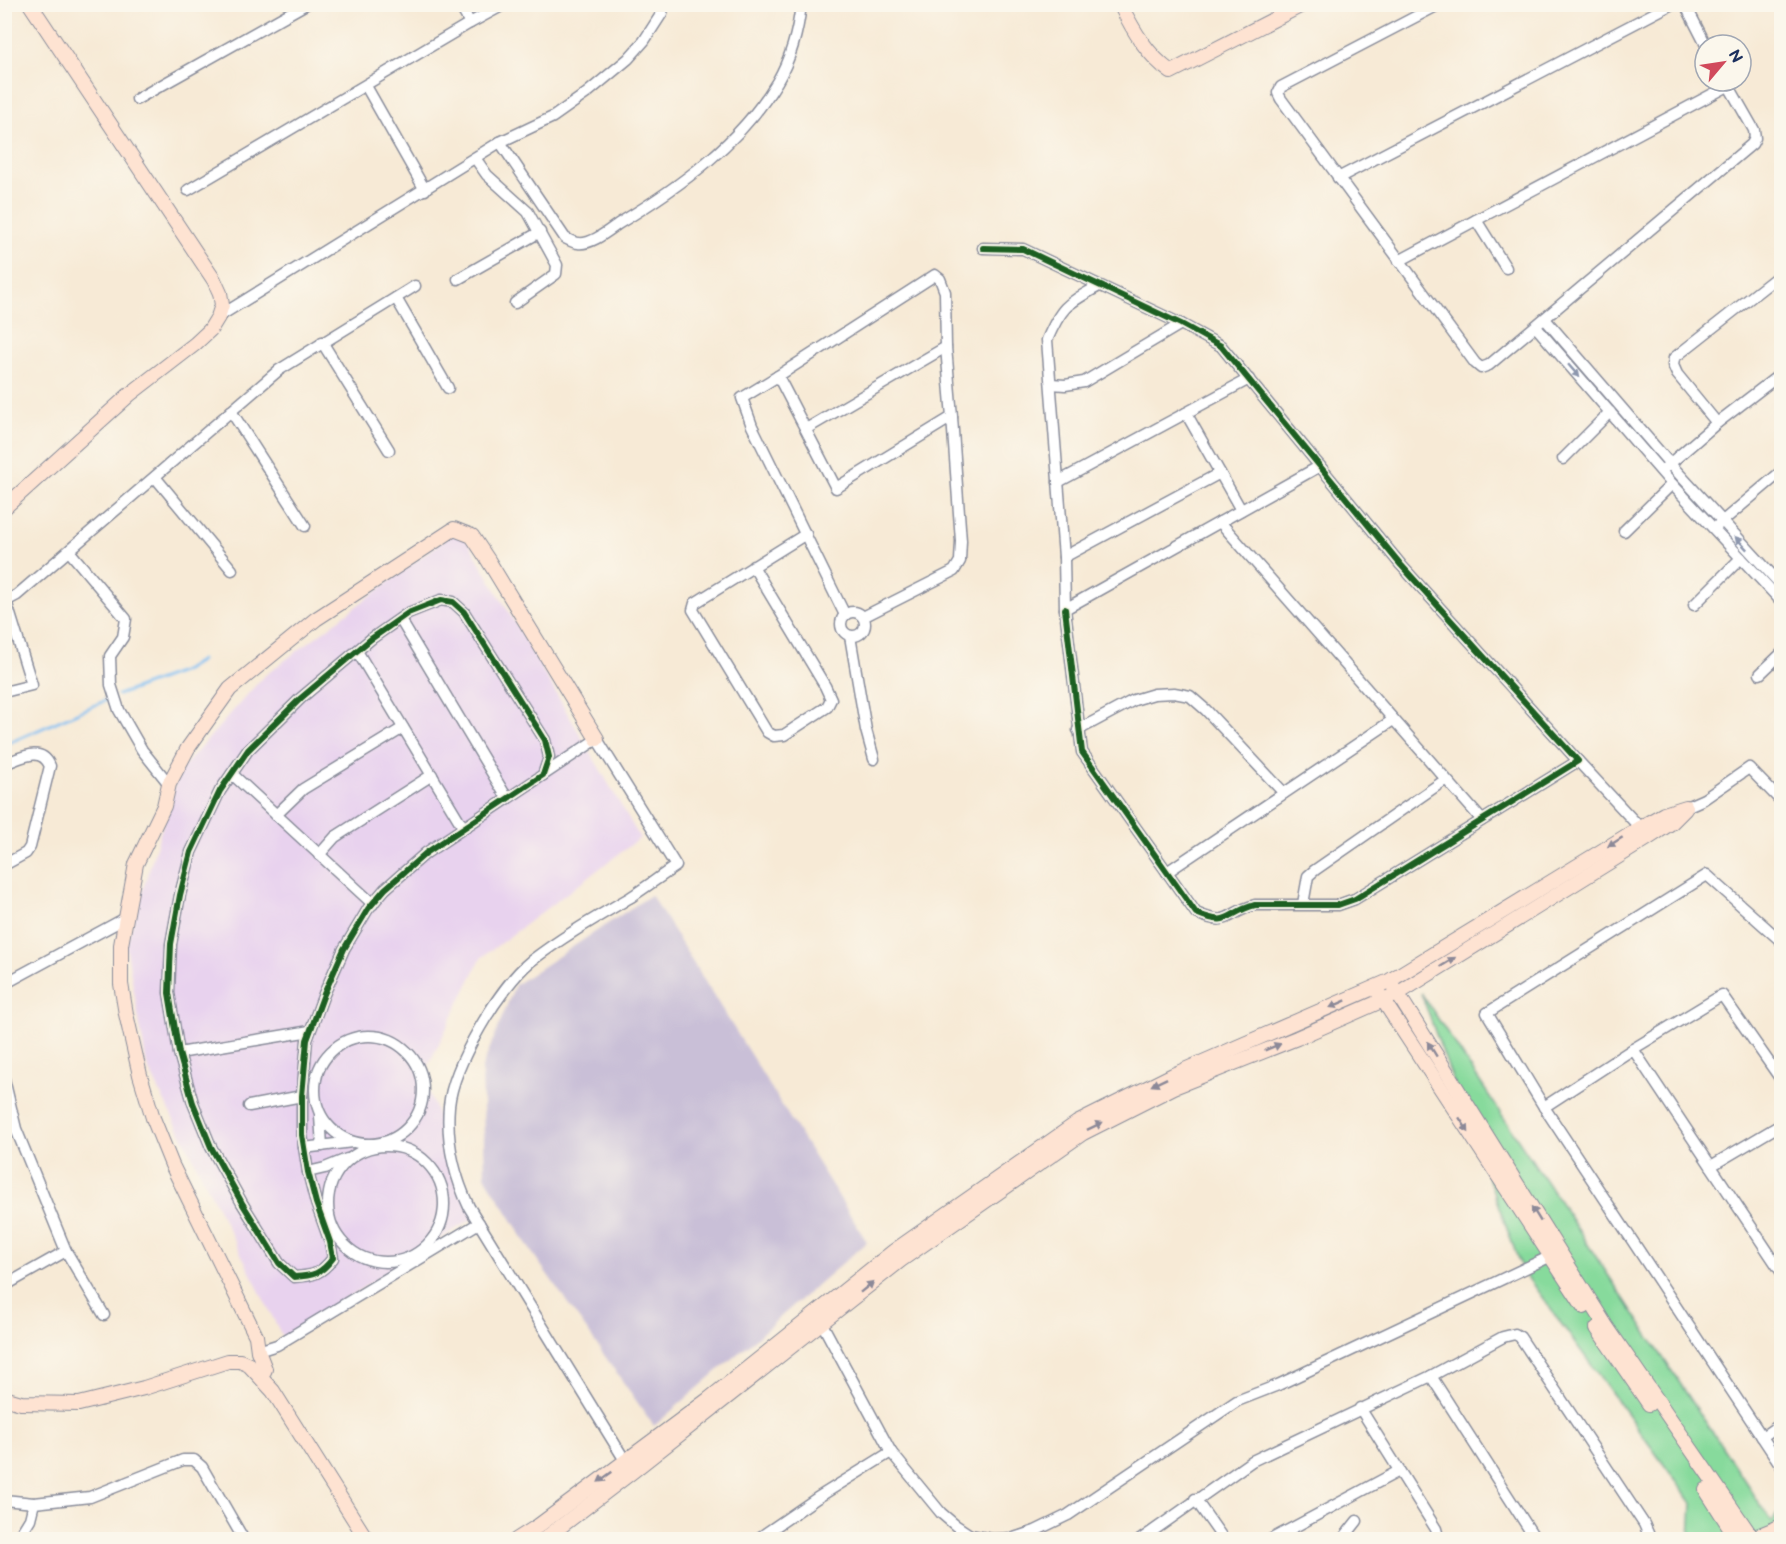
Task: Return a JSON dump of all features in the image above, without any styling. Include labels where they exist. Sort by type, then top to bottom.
[{"type":"street","points":[[4,508],[129,395],[195,344],[210,330],[219,317],[222,305],[214,280],[30,4]]},
{"type":"street","points":[[137,99],[306,4]]},
{"type":"street","points":[[459,4],[470,22]]},
{"type":"street","points":[[188,190],[470,22],[505,4]]},
{"type":"street","points":[[219,317],[500,142],[553,117],[608,77],[628,58],[644,41],[662,13],[664,4]]},
{"type":"street","points":[[500,142],[565,238],[578,244],[594,239],[693,175],[758,110],[776,84],[790,57],[799,24],[801,4]]},
{"type":"street","points":[[1119,4],[1157,62],[1171,72],[1304,4]]},
{"type":"street","points":[[1440,4],[1281,87],[1278,93],[1399,261],[1481,368],[1489,365],[1536,327],[1752,144],[1755,138],[1754,130],[1732,93]]},
{"type":"street","points":[[1338,178],[1672,4]]},
{"type":"street","points":[[1685,4],[1700,33]]},
{"type":"street","points":[[366,86],[425,190]]},
{"type":"street","points":[[1399,261],[1710,93]]},
{"type":"street","points":[[475,158],[487,175],[528,212],[558,269],[556,274],[515,303]]},
{"type":"street","points":[[1476,220],[1506,268]]},
{"type":"street","points":[[459,279],[540,232]]},
{"type":"street","points":[[983,248],[1023,249],[1181,324],[1221,346],[1401,565],[1645,832]]},
{"type":"street","points":[[1717,423],[1677,374],[1673,365],[1674,358],[1782,273]]},
{"type":"street","points":[[844,615],[856,612],[863,617],[864,629],[858,635],[850,636],[841,627],[844,615],[752,426],[742,398],[935,275],[940,279],[945,292],[946,347],[961,541],[960,561],[954,571],[863,617]]},
{"type":"street","points":[[4,692],[32,685],[5,602],[17,595],[69,551],[279,370],[415,286]]},
{"type":"street","points":[[1099,286],[1066,304],[1047,340],[1064,556],[1065,609],[1078,730],[1082,752],[1196,914],[1212,920],[1226,920],[1242,908],[1255,905],[1338,905],[1355,899],[1578,761]]},
{"type":"street","points":[[396,298],[448,387]]},
{"type":"street","points":[[1545,319],[1665,468],[1672,484],[1718,525],[1741,558],[1777,583]]},
{"type":"street","points":[[1051,384],[1065,385],[1084,382],[1181,324]]},
{"type":"street","points":[[1536,327],[1610,412],[1777,583],[1782,602]]},
{"type":"street","points":[[322,342],[389,450]]},
{"type":"street","points":[[806,429],[946,347]]},
{"type":"street","points":[[1665,468],[1717,423],[1782,373]]},
{"type":"street","points":[[778,376],[836,488],[952,417]]},
{"type":"street","points":[[1058,482],[1249,379]]},
{"type":"street","points":[[231,411],[305,526]]},
{"type":"street","points":[[1563,459],[1610,412]]},
{"type":"street","points":[[1186,413],[1241,510]]},
{"type":"street","points":[[1065,609],[1320,466]]},
{"type":"street","points":[[1718,525],[1782,471]]},
{"type":"street","points":[[1064,556],[1220,473]]},
{"type":"street","points":[[155,477],[232,570]]},
{"type":"street","points":[[1624,531],[1672,484]]},
{"type":"street","points":[[1220,522],[1482,820]]},
{"type":"street","points":[[262,1376],[265,1369],[258,1351],[256,1336],[172,1165],[150,1107],[126,1014],[121,984],[121,945],[136,864],[164,806],[169,784],[188,748],[230,689],[316,619],[454,529],[472,536],[676,866],[530,963],[497,1000],[475,1035],[456,1078],[449,1105],[450,1155],[455,1174],[469,1207],[629,1467]]},
{"type":"street","points":[[753,566],[831,699],[827,707],[784,735],[774,736],[767,732],[693,610],[695,603],[753,566],[806,534]]},
{"type":"street","points":[[69,551],[126,619],[123,637],[110,657],[115,696],[119,710],[142,750],[169,784]]},
{"type":"street","points":[[1694,605],[1741,558]]},
{"type":"street","points":[[543,775],[549,757],[545,740],[464,612],[453,602],[441,600],[423,606],[400,619],[357,651],[301,698],[248,750],[220,790],[191,852],[180,895],[171,944],[169,993],[179,1053],[193,1103],[211,1147],[279,1263],[294,1277],[311,1276],[324,1269],[333,1258],[308,1172],[302,1135],[302,1096],[307,1040],[344,949],[373,904],[426,853],[463,827],[543,775],[597,739]]},
{"type":"street","points":[[400,619],[507,798]]},
{"type":"street","points":[[850,636],[866,730],[874,759]]},
{"type":"street","points":[[357,651],[463,827]]},
{"type":"street","points":[[1760,674],[1782,653]]},
{"type":"street","points":[[1078,730],[1134,700],[1154,694],[1174,693],[1190,696],[1206,710],[1284,794]]},
{"type":"street","points":[[1167,872],[1393,720]]},
{"type":"street","points":[[276,814],[303,789],[403,728]]},
{"type":"street","points":[[4,764],[35,753],[47,758],[50,766],[30,847],[26,853],[4,865]]},
{"type":"street","points":[[543,1539],[709,1400],[819,1318],[1083,1133],[1174,1087],[1398,994],[1645,832],[1664,814],[1704,799],[1749,768],[1782,802]]},
{"type":"street","points":[[232,774],[373,904]]},
{"type":"street","points":[[319,855],[335,837],[432,775]]},
{"type":"street","points":[[1303,904],[1308,876],[1445,780]]},
{"type":"street","points":[[819,1318],[894,1251],[1077,1123],[1173,1075],[1389,981],[1645,832]]},
{"type":"street","points":[[1782,942],[1707,875],[1487,1013],[1544,1107],[1782,1467]]},
{"type":"street","points":[[4,984],[124,919]]},
{"type":"street","points":[[1389,981],[1606,1326],[1750,1538]]},
{"type":"street","points":[[1375,987],[1614,1355],[1663,1424],[1750,1538]]},
{"type":"street","points":[[1544,1107],[1722,995],[1782,1081]]},
{"type":"street","points":[[179,1053],[310,1031]]},
{"type":"street","points":[[320,1113],[337,1134],[353,1142],[370,1145],[388,1142],[403,1133],[415,1120],[422,1103],[423,1085],[419,1068],[409,1053],[394,1042],[377,1037],[360,1037],[343,1043],[329,1054],[319,1069],[315,1086],[320,1113],[322,1146]]},
{"type":"street","points":[[1633,1049],[1711,1166],[1778,1260],[1782,1273]]},
{"type":"street","points":[[4,1079],[16,1129],[66,1251],[104,1315]]},
{"type":"street","points":[[249,1106],[302,1096]]},
{"type":"street","points":[[1711,1166],[1782,1124]]},
{"type":"street","points":[[4,1135],[16,1129]]},
{"type":"street","points":[[304,1148],[353,1142]]},
{"type":"street","points":[[308,1172],[325,1168],[366,1149],[385,1146],[404,1149],[428,1164],[438,1180],[443,1199],[442,1218],[434,1235],[422,1249],[405,1258],[386,1261],[368,1258],[351,1249],[338,1235],[330,1218],[325,1168]]},
{"type":"street","points":[[328,1199],[337,1172],[350,1158]]},
{"type":"street","points":[[236,1361],[241,1357],[277,1345],[479,1223]]},
{"type":"street","points":[[4,1286],[66,1251]]},
{"type":"street","points":[[819,1318],[891,1452],[941,1514],[970,1535],[992,1539],[1014,1538],[1068,1515],[1237,1401],[1278,1385],[1549,1257]]},
{"type":"street","points":[[1140,1539],[1252,1461],[1431,1376],[1503,1337],[1515,1334],[1520,1337],[1644,1524],[1651,1539]]},
{"type":"street","points":[[4,1398],[21,1403],[79,1404],[144,1388],[228,1361],[249,1365],[262,1376],[273,1391],[367,1539]]},
{"type":"street","points":[[1431,1376],[1536,1539]]},
{"type":"street","points":[[1360,1408],[1436,1529],[1439,1539]]},
{"type":"street","points":[[1762,1437],[1782,1423]]},
{"type":"street","points":[[756,1539],[891,1452]]},
{"type":"street","points":[[4,1500],[34,1503],[90,1497],[183,1460],[194,1461],[202,1467],[244,1539]]},
{"type":"street","points":[[516,1539],[629,1467]]},
{"type":"street","points":[[1270,1539],[1399,1471]]},
{"type":"street","points":[[1195,1499],[1224,1539]]},
{"type":"street","points":[[17,1539],[30,1518],[34,1503]]},
{"type":"street","points":[[1342,1539],[1357,1521]]},
{"type":"street","points":[[1750,1538],[1782,1526]]},
{"type":"shaded area","points":[[460,528],[640,838],[481,958],[423,1076],[475,1217],[283,1338],[147,1066],[126,945],[179,772],[263,677]]},
{"type":"shaded area","points":[[651,895],[867,1242],[654,1426],[531,1251],[485,1176],[482,1068],[515,985]]},
{"type":"green space","points":[[1421,993],[1772,1522],[1781,1511],[1781,1539],[1690,1539],[1692,1503],[1522,1270]]},
{"type":"waterway","points":[[118,695],[184,671],[201,660]]},
{"type":"waterway","points":[[4,745],[111,698]]},
{"type":"cycle path","points":[[983,248],[1023,249],[1181,324],[1221,346],[1401,565],[1578,761],[1355,899],[1338,905],[1255,905],[1227,918],[1207,917],[1196,913],[1082,752],[1065,609]]},
{"type":"cycle path","points":[[441,600],[453,602],[464,612],[545,740],[549,757],[543,775],[426,853],[385,889],[368,909],[344,949],[307,1040],[302,1096],[302,1135],[308,1172],[333,1258],[325,1268],[316,1273],[294,1277],[279,1263],[242,1203],[211,1147],[193,1103],[179,1053],[169,993],[171,944],[180,895],[191,852],[220,791],[248,750],[301,698],[371,639],[408,613],[441,600]]}]
